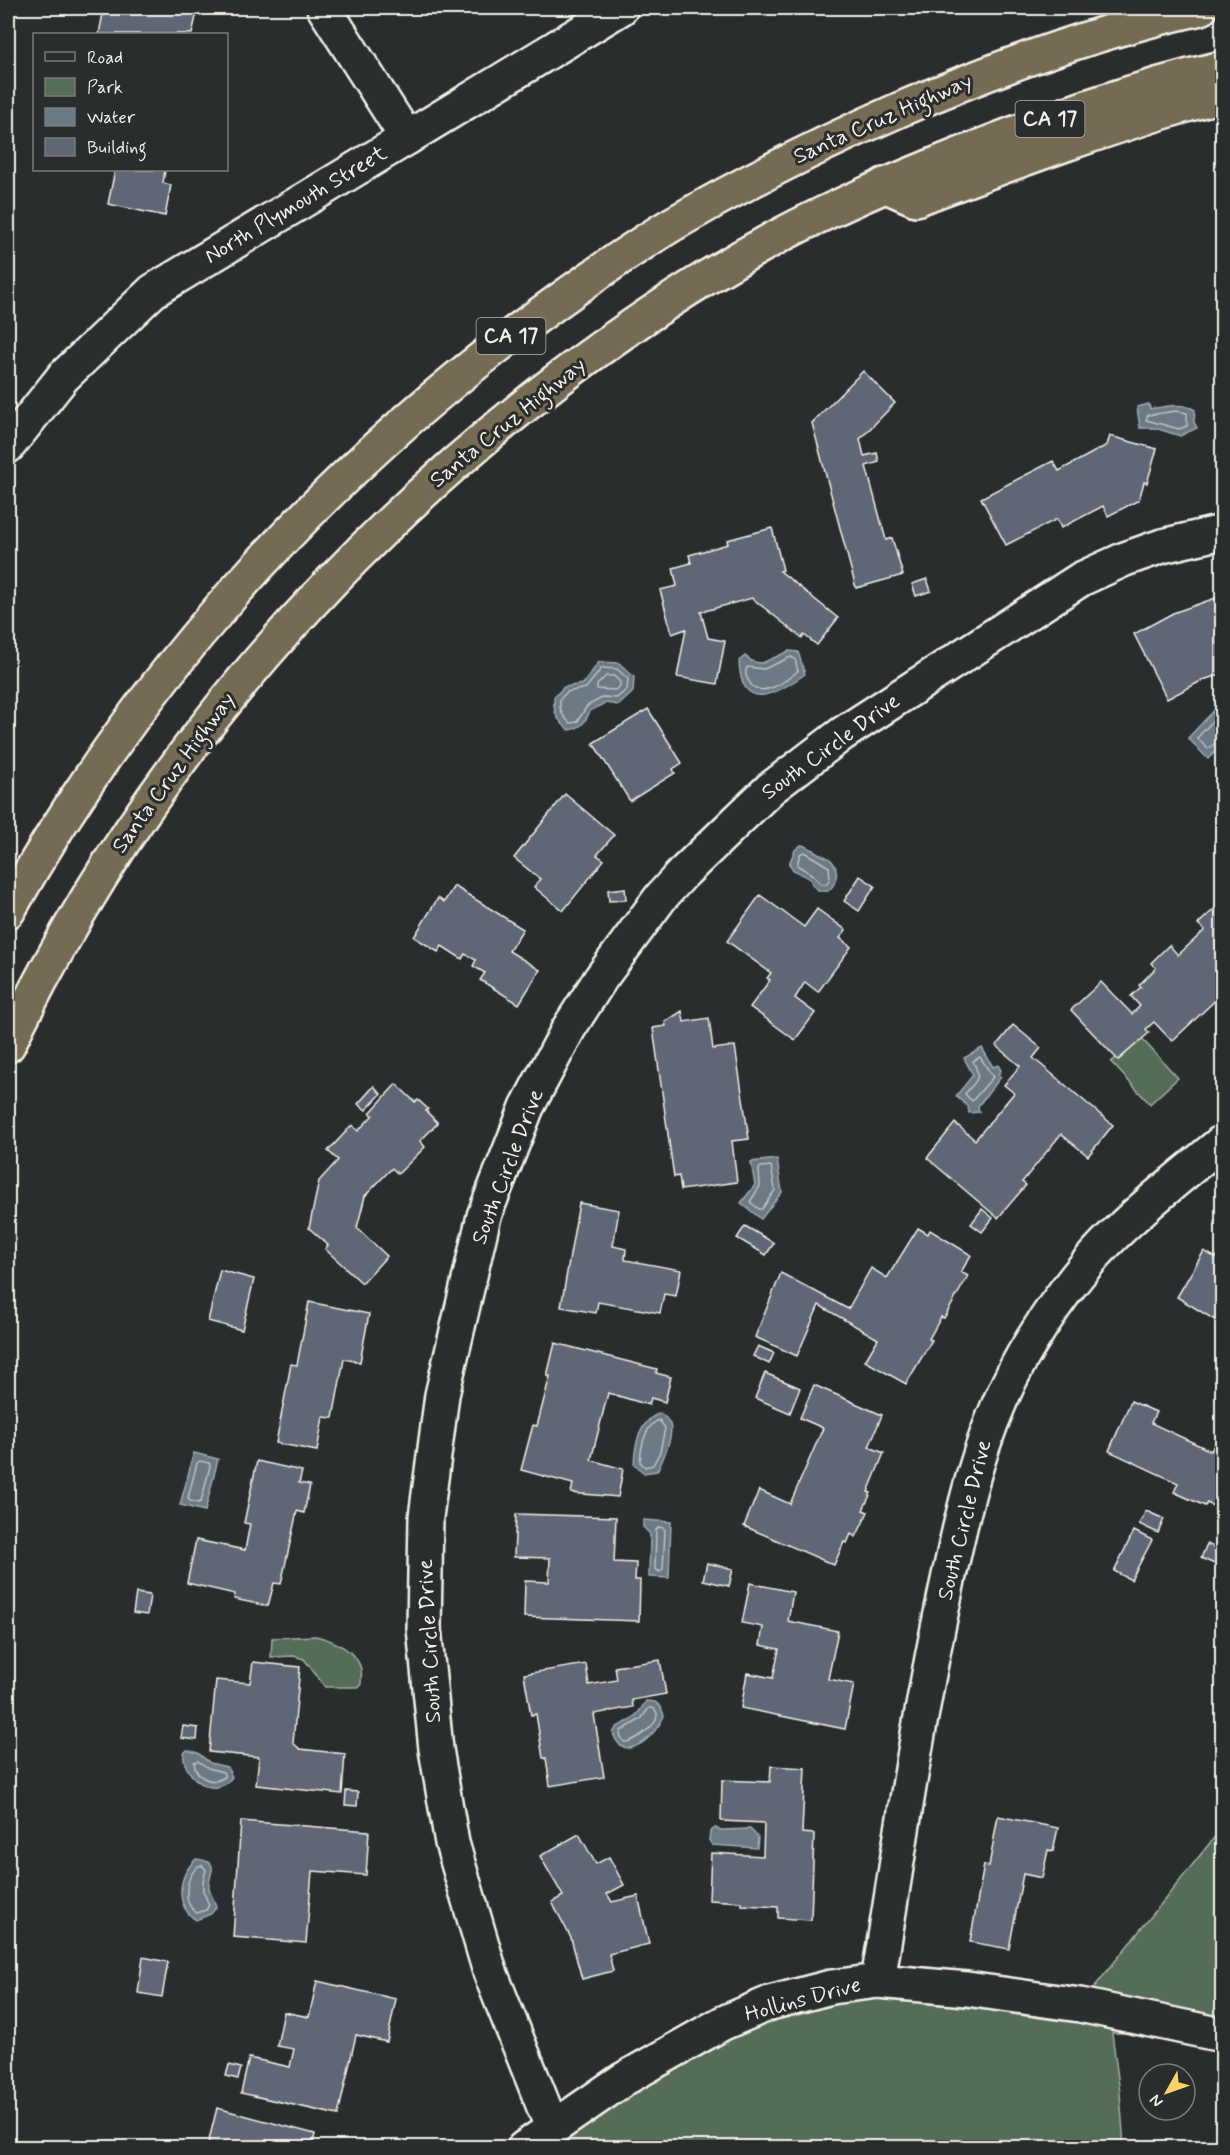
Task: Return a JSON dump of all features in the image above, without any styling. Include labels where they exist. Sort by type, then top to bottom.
[{"type":"highway","name":"Santa Cruz Highway","points":[[8,911],[64,816],[109,750],[155,688],[232,595],[311,510],[366,457],[423,406],[491,351],[606,267],[670,226],[736,188],[805,153],[943,91],[1023,59],[1097,35],[1201,8]]},
{"type":"highway","name":"Santa Cruz Highway","points":[[8,1045],[88,896],[127,833],[215,714],[262,658],[363,549],[472,448],[529,402],[614,339],[711,274],[841,204],[1048,119],[1119,96],[1222,68]]},
{"type":"highway","points":[[884,185],[916,199],[1058,146],[1164,111],[1222,95]]},
{"type":"street","points":[[324,8],[407,138]]},
{"type":"street","name":"North Plymouth Street","points":[[8,446],[63,377],[153,291],[621,8]]},
{"type":"street","name":"South Circle Drive","points":[[552,2127],[490,1972],[452,1843],[436,1749],[424,1628],[426,1517],[442,1395],[484,1216],[527,1107],[568,1028],[601,978],[661,897],[770,789],[842,734],[1081,579],[1125,559],[1162,546],[1222,532]]},
{"type":"street","name":"South Circle Drive","points":[[878,1981],[923,1700],[947,1585],[974,1476],[989,1427],[1002,1395],[1031,1342],[1083,1269],[1133,1217],[1222,1142]]},
{"type":"street","name":"Hollins Drive","points":[[524,2148],[624,2079],[723,2023],[770,2003],[831,1988],[878,1981],[967,1989],[1080,2005],[1222,2035]]},
{"type":"green space","points":[[1142,1039],[1178,1078],[1150,1104],[1111,1062],[1116,1058],[1119,1060]]},
{"type":"green space","points":[[316,1636],[336,1643],[354,1656],[361,1671],[359,1687],[325,1687],[304,1659],[294,1656],[271,1657],[272,1638]]},
{"type":"green space","points":[[1222,1828],[1222,2032],[1112,2033],[1124,2147],[517,2148],[627,2074],[837,1989],[1080,2005]]},
{"type":"water","points":[[1149,404],[1150,409],[1179,406],[1195,410],[1194,422],[1197,428],[1180,436],[1155,428],[1140,428],[1137,407]]},
{"type":"water","points":[[789,651],[798,652],[805,674],[772,693],[753,694],[746,689],[741,678],[739,661],[745,656],[753,662],[762,663]]},
{"type":"water","points":[[599,662],[619,663],[634,677],[633,692],[619,705],[605,703],[590,711],[582,724],[569,730],[557,716],[554,697],[564,687],[583,684]]},
{"type":"water","points":[[1222,702],[1222,745],[1208,759],[1188,738]]},
{"type":"water","points":[[801,845],[828,858],[834,864],[836,876],[834,884],[828,891],[820,891],[813,886],[810,879],[793,870],[789,864],[795,850]]},
{"type":"water","points":[[982,1048],[993,1067],[998,1065],[1001,1070],[998,1075],[1001,1077],[978,1106],[979,1112],[969,1113],[968,1107],[956,1096],[973,1075],[964,1058]]},
{"type":"water","points":[[777,1159],[782,1192],[761,1219],[741,1203],[755,1185],[751,1162]]},
{"type":"water","points":[[660,1413],[670,1424],[669,1441],[657,1471],[644,1473],[634,1464],[637,1441],[647,1422]]},
{"type":"water","points":[[194,1453],[218,1459],[205,1511],[180,1505]]},
{"type":"water","points":[[643,1520],[671,1522],[669,1578],[649,1577],[650,1534],[643,1527]]},
{"type":"water","points":[[646,1701],[655,1702],[661,1707],[664,1716],[647,1739],[632,1748],[624,1747],[618,1743],[613,1733],[634,1717]]},
{"type":"water","points":[[187,1750],[198,1753],[210,1763],[227,1767],[232,1777],[225,1784],[216,1787],[200,1783],[193,1777],[184,1761],[184,1753]]},
{"type":"water","points":[[715,1828],[750,1829],[758,1837],[757,1848],[712,1845],[709,1840],[710,1832]]},
{"type":"water","points":[[196,1859],[210,1863],[212,1866],[209,1888],[216,1907],[211,1914],[196,1920],[184,1907],[181,1890],[185,1874]]},
{"type":"building","points":[[104,8],[198,8],[192,33],[99,33]]},
{"type":"building","points":[[115,171],[165,171],[163,183],[171,185],[165,216],[108,204]]},
{"type":"building","points":[[863,371],[895,403],[860,439],[864,456],[877,453],[879,462],[866,466],[886,540],[892,538],[903,575],[856,588],[812,423]]},
{"type":"building","points":[[1110,436],[1157,449],[1147,483],[1144,482],[1139,500],[1108,516],[1103,506],[1061,528],[1057,519],[1006,545],[981,498],[1053,461],[1059,471],[1107,445]]},
{"type":"building","points":[[772,528],[783,570],[780,571],[838,618],[817,645],[804,635],[802,638],[752,598],[701,612],[708,638],[725,641],[717,684],[677,677],[686,629],[672,634],[660,590],[677,586],[673,568],[691,563],[689,555],[728,544],[727,540]]},
{"type":"building","points":[[927,579],[931,591],[916,596],[912,584]]},
{"type":"building","points":[[1221,596],[1222,674],[1203,680],[1167,699],[1134,634],[1173,613]]},
{"type":"building","points":[[648,709],[682,763],[673,769],[675,773],[630,801],[593,743]]},
{"type":"building","points":[[565,794],[614,835],[597,855],[604,860],[563,911],[534,887],[540,879],[514,858]]},
{"type":"building","points":[[860,876],[875,886],[859,911],[844,901]]},
{"type":"building","points":[[454,886],[523,929],[509,951],[540,970],[519,1004],[480,980],[485,973],[473,966],[476,960],[465,954],[462,959],[442,946],[438,952],[414,937],[438,898],[444,902]]},
{"type":"building","points":[[625,888],[626,900],[609,901],[608,890]]},
{"type":"building","points":[[760,895],[804,927],[817,909],[846,930],[840,938],[851,947],[818,992],[805,982],[795,998],[815,1013],[795,1040],[750,1007],[770,980],[767,978],[771,973],[727,941]]},
{"type":"building","points":[[1222,902],[1222,994],[1172,1041],[1154,1022],[1146,1029],[1149,1033],[1118,1060],[1071,1010],[1101,982],[1132,1014],[1140,1006],[1131,996],[1156,968],[1151,963],[1169,945],[1178,955],[1205,930],[1198,924]]},
{"type":"building","points":[[682,1011],[684,1022],[709,1018],[713,1049],[735,1046],[749,1139],[732,1141],[737,1182],[681,1190],[679,1176],[674,1177],[653,1028],[666,1026],[665,1022]]},
{"type":"building","points":[[1013,1025],[1041,1048],[1033,1058],[1113,1125],[1088,1156],[1061,1134],[1022,1182],[1026,1185],[998,1218],[927,1158],[955,1123],[975,1140],[1014,1093],[1004,1085],[1020,1066],[996,1046]]},
{"type":"building","points":[[396,1084],[415,1102],[418,1100],[428,1109],[426,1111],[438,1123],[420,1141],[425,1147],[398,1174],[392,1168],[365,1196],[357,1228],[387,1256],[362,1283],[325,1249],[328,1245],[309,1228],[319,1181],[338,1160],[328,1151],[352,1125],[358,1131],[373,1115],[370,1113]]},
{"type":"building","points":[[374,1086],[381,1094],[366,1110],[358,1104]]},
{"type":"building","points":[[579,1203],[619,1210],[613,1246],[626,1249],[625,1260],[681,1270],[676,1296],[664,1294],[660,1313],[598,1302],[596,1313],[561,1307]]},
{"type":"building","points":[[982,1209],[993,1218],[982,1232],[971,1224]]},
{"type":"building","points":[[745,1226],[774,1243],[766,1255],[737,1238]]},
{"type":"building","points":[[918,1228],[928,1234],[930,1230],[971,1255],[961,1272],[968,1276],[944,1318],[941,1317],[929,1339],[932,1340],[906,1384],[865,1361],[878,1339],[819,1305],[797,1356],[755,1337],[781,1273],[848,1309],[871,1268],[887,1278]]},
{"type":"building","points":[[1221,1249],[1222,1314],[1218,1322],[1177,1297],[1204,1251],[1216,1258]]},
{"type":"building","points":[[220,1270],[254,1279],[242,1330],[208,1321]]},
{"type":"building","points":[[309,1302],[369,1314],[360,1362],[344,1359],[333,1418],[323,1417],[317,1451],[276,1443],[291,1364],[297,1365]]},
{"type":"building","points":[[555,1343],[657,1369],[656,1373],[671,1377],[665,1402],[651,1398],[649,1405],[608,1393],[591,1460],[623,1469],[618,1497],[571,1493],[573,1484],[521,1470],[533,1425],[537,1426],[550,1376],[547,1376]]},
{"type":"building","points":[[758,1346],[774,1353],[769,1364],[753,1356]]},
{"type":"building","points":[[765,1373],[800,1388],[790,1413],[755,1398]]},
{"type":"building","points":[[814,1385],[882,1415],[869,1447],[884,1453],[863,1510],[868,1512],[856,1537],[851,1534],[847,1543],[844,1542],[834,1565],[744,1526],[759,1490],[790,1504],[823,1428],[800,1418]]},
{"type":"building","points":[[1131,1401],[1156,1412],[1151,1423],[1211,1451],[1215,1443],[1222,1446],[1222,1494],[1215,1507],[1207,1503],[1205,1506],[1174,1492],[1178,1483],[1109,1451]]},
{"type":"building","points":[[257,1461],[302,1471],[299,1483],[310,1485],[304,1513],[297,1511],[281,1584],[274,1583],[268,1606],[234,1599],[235,1594],[187,1583],[196,1540],[245,1550],[250,1524],[244,1523]]},
{"type":"building","points":[[1146,1511],[1164,1519],[1158,1533],[1139,1524]]},
{"type":"building","points":[[516,1514],[616,1517],[614,1562],[636,1563],[635,1580],[640,1580],[639,1621],[524,1617],[525,1581],[549,1582],[550,1558],[514,1557]]},
{"type":"building","points":[[1134,1531],[1152,1540],[1131,1580],[1114,1571]]},
{"type":"building","points":[[1207,1544],[1222,1551],[1219,1566],[1201,1558]]},
{"type":"building","points":[[707,1563],[733,1569],[729,1586],[703,1580]]},
{"type":"building","points":[[750,1583],[793,1592],[788,1621],[838,1631],[828,1679],[854,1684],[845,1729],[741,1708],[747,1673],[773,1678],[779,1649],[760,1645],[763,1627],[742,1623]]},
{"type":"building","points":[[136,1593],[150,1595],[147,1615],[133,1613]]},
{"type":"building","points":[[660,1660],[666,1694],[632,1700],[633,1707],[594,1714],[604,1777],[550,1786],[536,1714],[531,1715],[524,1674],[586,1664],[589,1685],[617,1680],[615,1667]]},
{"type":"building","points":[[253,1662],[300,1667],[293,1743],[300,1749],[345,1754],[342,1794],[256,1785],[259,1757],[209,1752],[216,1680],[250,1683]]},
{"type":"building","points":[[183,1726],[198,1728],[197,1740],[181,1738]]},
{"type":"building","points":[[771,1766],[805,1768],[802,1833],[814,1834],[811,1920],[778,1918],[778,1907],[709,1900],[711,1853],[763,1856],[764,1823],[721,1821],[722,1780],[770,1782]]},
{"type":"building","points":[[346,1791],[358,1792],[357,1806],[345,1805]]},
{"type":"building","points":[[998,1816],[1058,1828],[1053,1851],[1048,1850],[1042,1878],[1023,1874],[1009,1949],[970,1942],[984,1865],[989,1866]]},
{"type":"building","points":[[241,1821],[369,1831],[366,1875],[312,1871],[306,1943],[233,1937]]},
{"type":"building","points":[[579,1834],[596,1864],[609,1857],[624,1885],[607,1894],[612,1902],[638,1896],[649,1944],[609,1954],[613,1971],[582,1979],[571,1938],[552,1902],[563,1896],[540,1856]]},
{"type":"building","points":[[143,1957],[168,1962],[162,1997],[138,1993]]},
{"type":"building","points":[[317,1981],[396,1999],[387,2042],[356,2035],[338,2115],[241,2093],[249,2058],[290,2067],[294,2049],[277,2046],[284,2012],[309,2017]]},
{"type":"building","points":[[229,2065],[241,2068],[238,2079],[226,2076]]},
{"type":"building","points":[[217,2108],[315,2134],[312,2148],[207,2148]]}]
